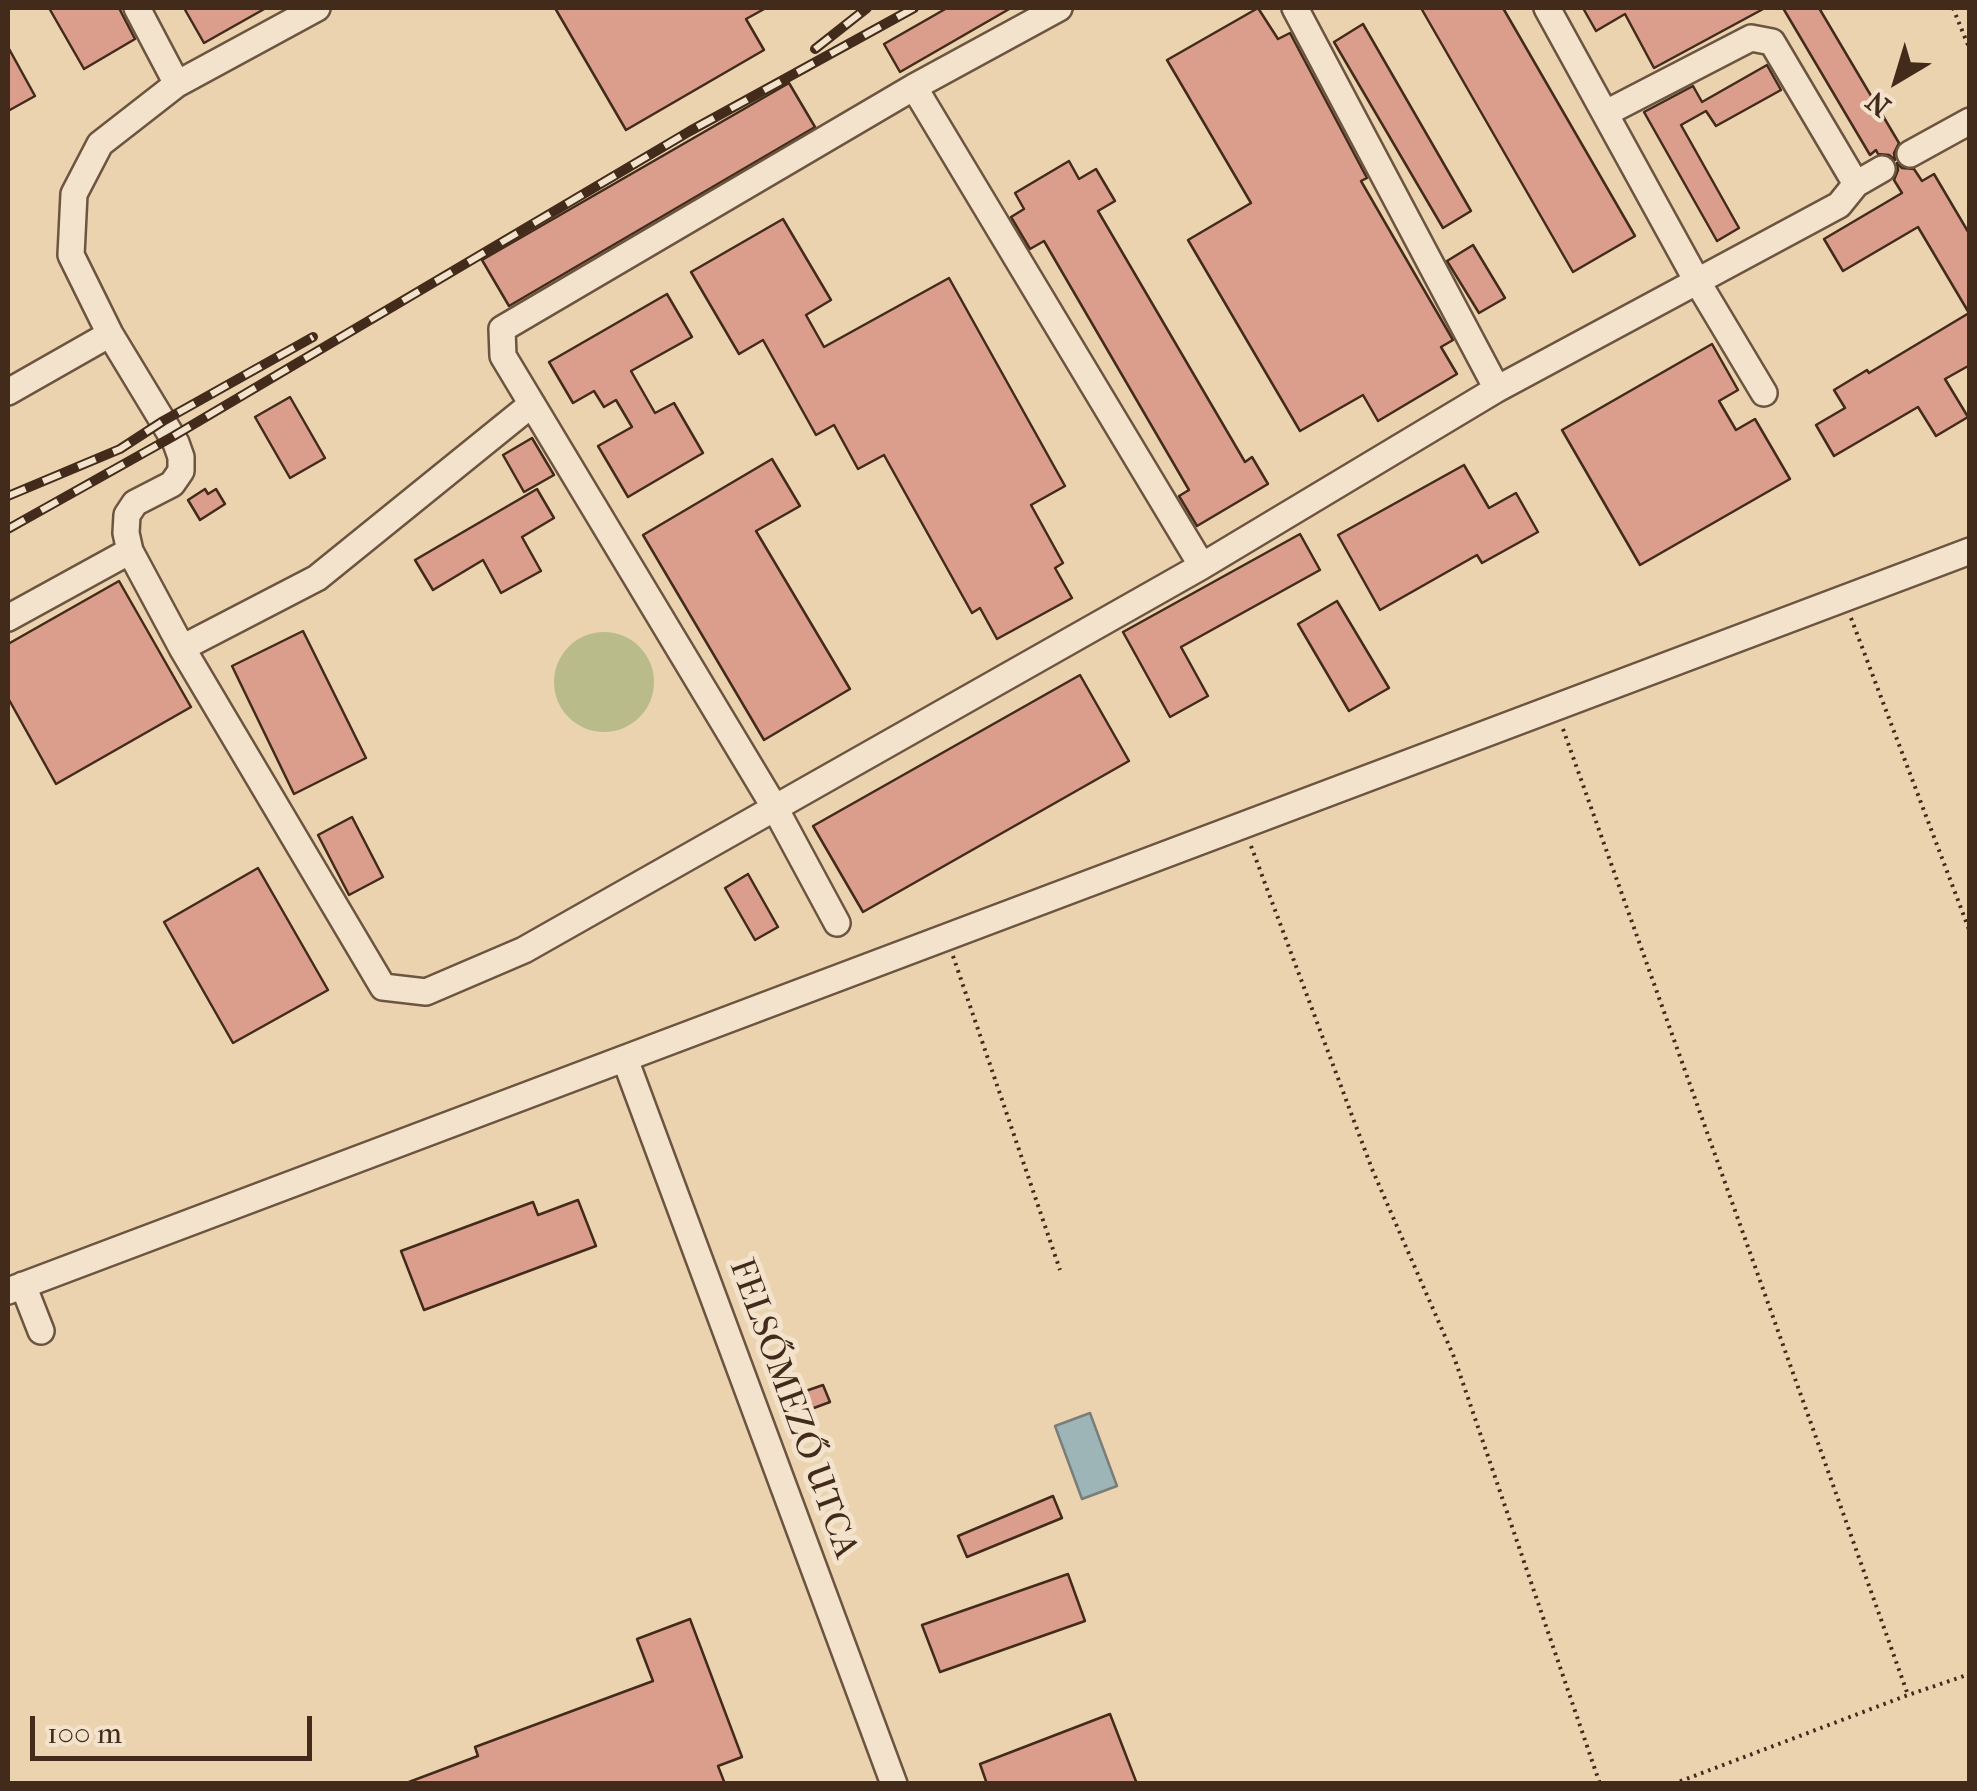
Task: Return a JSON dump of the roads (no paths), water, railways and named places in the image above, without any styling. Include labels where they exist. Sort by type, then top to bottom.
[{"type":"street","points":[[138,8],[177,84]]},
{"type":"street","points":[[316,8],[177,84],[100,144],[74,194],[72,255],[110,334],[181,457],[181,471],[172,484],[135,504],[127,515],[130,551],[182,648],[383,987],[426,992],[524,950],[1202,566],[1497,389],[1839,206],[1856,184],[1882,169]]},
{"type":"street","points":[[836,923],[775,808],[503,356],[502,329],[914,87],[1059,8]]},
{"type":"street","points":[[1295,8],[1497,389]]},
{"type":"street","points":[[1547,8],[1697,281],[1764,393]]},
{"type":"street","points":[[1606,113],[1750,38],[1772,42],[1856,184]]},
{"type":"street","points":[[914,87],[1202,566]]},
{"type":"street","points":[[1910,154],[1970,121]]},
{"type":"street","points":[[8,392],[110,334]]},
{"type":"street","points":[[182,648],[317,578],[532,404]]},
{"type":"street","points":[[8,618],[130,551]]},
{"type":"street","points":[[41,1330],[15,1288],[1970,551]]},
{"type":"street","name":"FELSŐMEZŐ UTCA","points":[[625,1059],[894,1784]]},
{"type":"water","points":[[1090,1413],[1117,1486],[1082,1499],[1055,1426]]},
{"type":"railway","points":[[815,49],[867,8]]},
{"type":"railway","points":[[8,529],[172,437],[690,131],[914,8]]},
{"type":"railway","points":[[8,496],[120,449],[313,337]]}]
